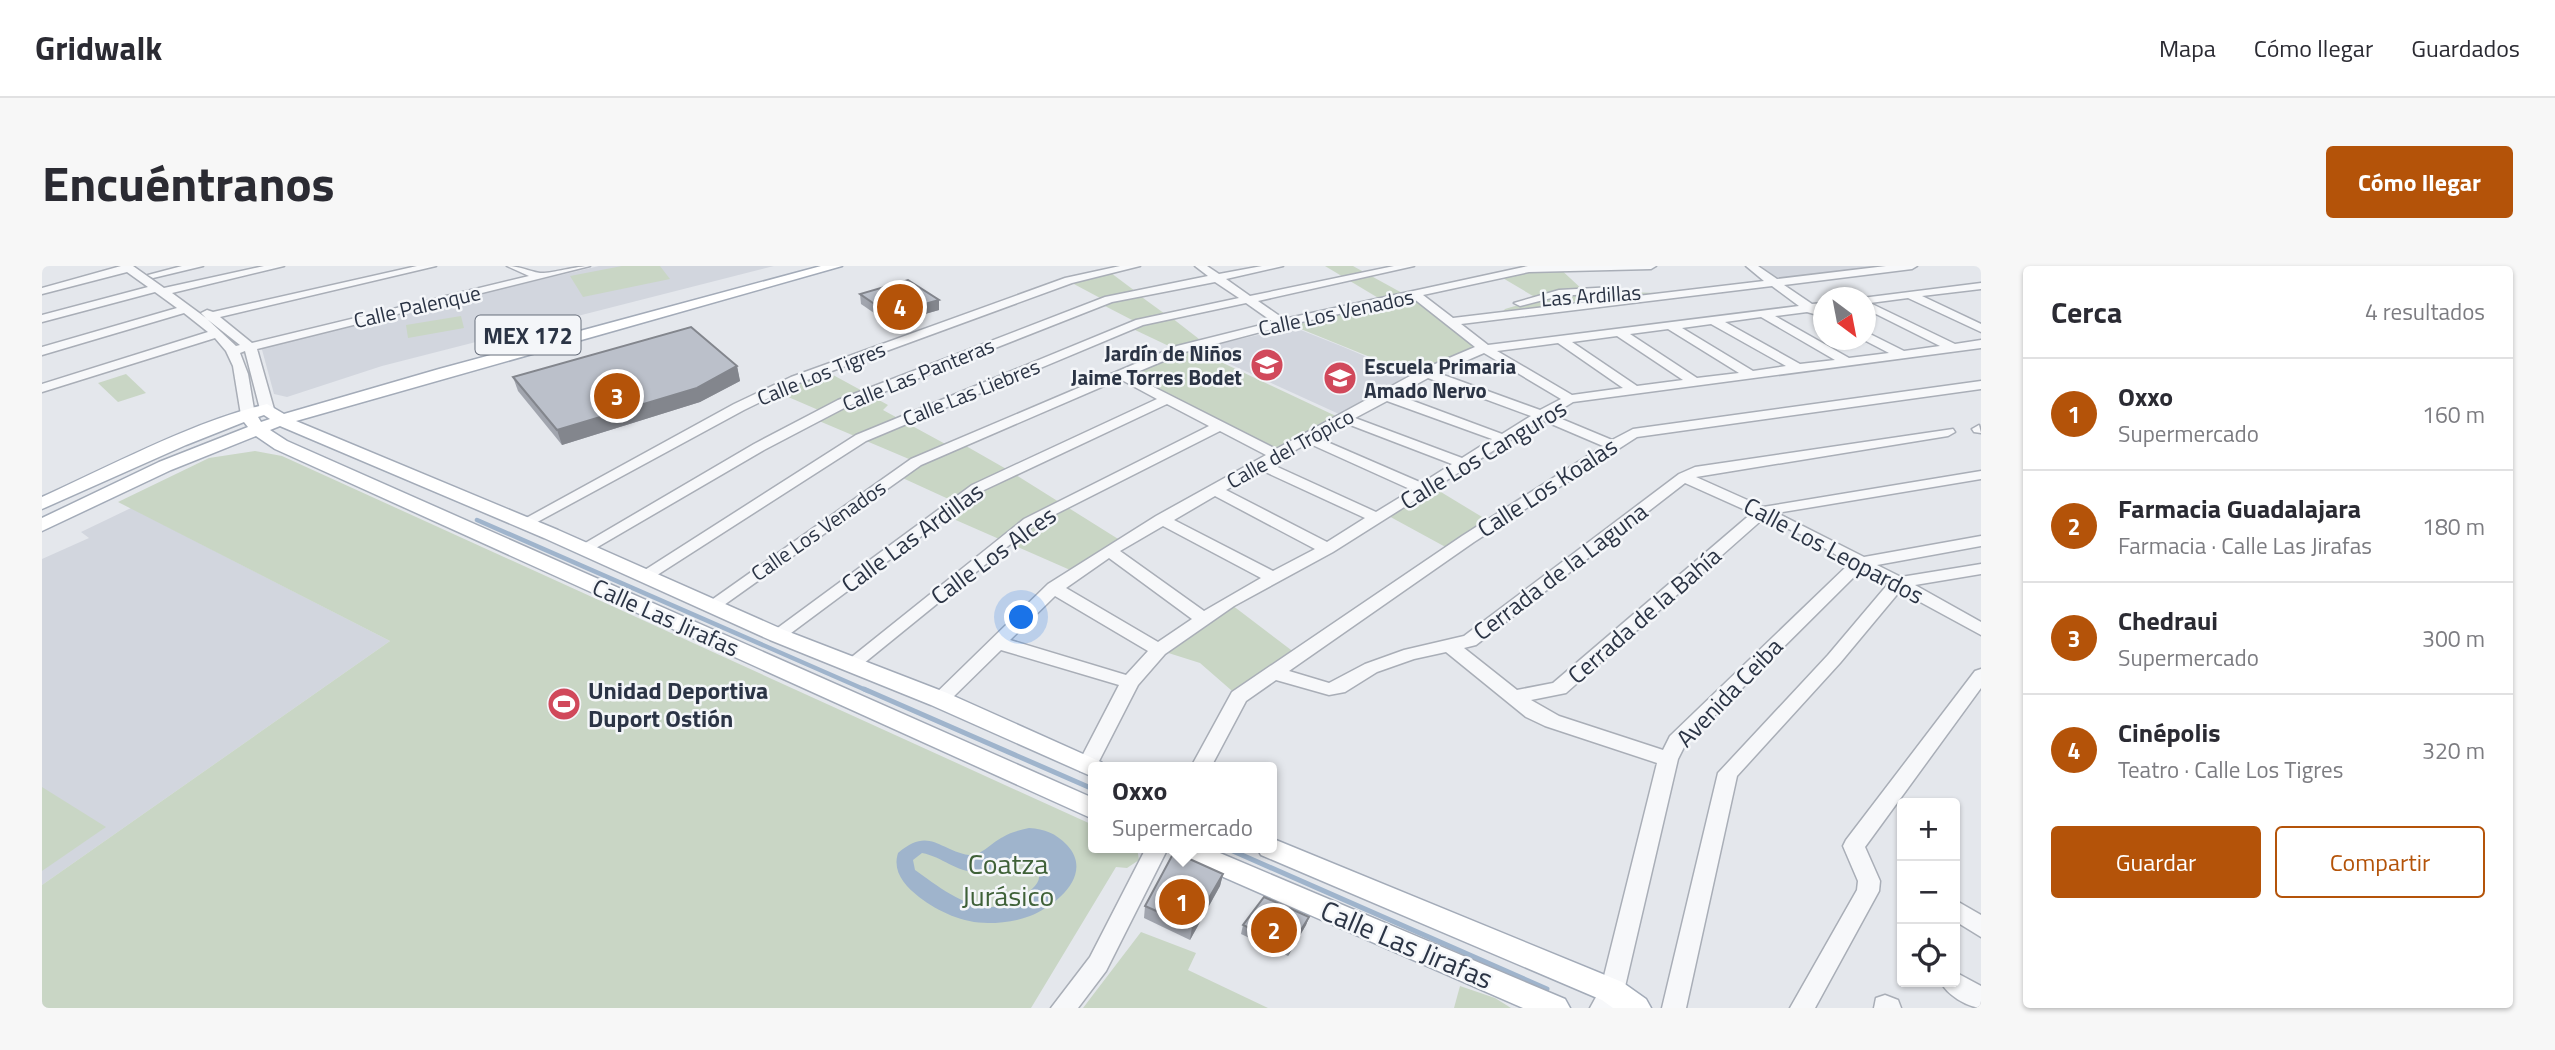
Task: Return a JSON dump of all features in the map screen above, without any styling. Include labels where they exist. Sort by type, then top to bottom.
[{"type":"main road","name":"MEX 172","points":[[263,418],[443,358],[789,266]]},
{"type":"main road","name":"MEX 172","points":[[359,396],[813,268],[836,266]]},
{"type":"main road","points":[[470,365],[473,358],[485,352],[603,316]]},
{"type":"main road","points":[[42,504],[180,441],[359,396]]},
{"type":"main road","points":[[328,441],[325,432],[329,418],[359,396]]},
{"type":"main road","points":[[42,526],[203,450],[263,418]]},
{"type":"main road","name":"Calle Las Jirafas","points":[[263,418],[328,441],[525,523],[777,635],[939,699],[1088,766]]},
{"type":"main road","name":"Calle Las Jirafas","points":[[263,418],[281,445],[1088,806]]},
{"type":"main road","points":[[203,450],[281,445]]},
{"type":"main road","points":[[451,520],[478,504]]},
{"type":"main road","name":"Calle Las Jirafas","points":[[1277,851],[1607,1000],[1636,1008]]},
{"type":"main road","name":"Calle Las Jirafas","points":[[1194,853],[1555,1008]]},
{"type":"street","points":[[42,291],[132,267],[153,275],[198,266]]},
{"type":"street","points":[[42,320],[163,290],[279,266]]},
{"type":"street","points":[[210,316],[431,266]]},
{"type":"street","points":[[512,266],[541,277]]},
{"type":"street","name":"Calle Palenque","points":[[232,351],[585,266]]},
{"type":"street","name":"Calle Los Tigres","points":[[525,523],[739,407],[795,380],[1069,280],[1135,266]]},
{"type":"street","points":[[1200,266],[1282,323]]},
{"type":"street","name":"Calle Las Panteras","points":[[583,549],[801,424],[843,404],[1101,302],[1278,266]]},
{"type":"street","name":"Calle Las Liebres","points":[[645,575],[868,435],[1149,319],[1409,266]]},
{"type":"street","name":"Calle Los Venados","points":[[711,606],[916,463],[1119,374],[1202,342],[1529,269],[1651,266]]},
{"type":"street","points":[[1751,266],[1813,305]]},
{"type":"street","points":[[1773,282],[1912,266]]},
{"type":"street","points":[[132,267],[163,290],[232,351],[263,418]]},
{"type":"street","points":[[153,275],[163,290],[210,316],[250,347],[263,418]]},
{"type":"street","name":"Las Ardillas","points":[[1451,322],[1773,282]]},
{"type":"street","points":[[1876,300],[1981,286]]},
{"type":"street","points":[[1957,289],[1981,299]]},
{"type":"street","points":[[1416,295],[1485,349],[1570,399]]},
{"type":"street","points":[[1910,295],[1981,328]]},
{"type":"street","points":[[1876,307],[1954,348]]},
{"type":"street","name":"Calle del Trópico","points":[[939,699],[1054,588],[1109,551],[1161,519],[1425,373],[1485,349],[1813,308]]},
{"type":"street","points":[[42,351],[185,309]]},
{"type":"street","points":[[1765,315],[1849,363]]},
{"type":"street","points":[[1715,321],[1801,370]]},
{"type":"street","points":[[1671,327],[1753,376]]},
{"type":"street","points":[[1619,332],[1696,383]]},
{"type":"street","points":[[43,386],[215,334]]},
{"type":"street","points":[[1560,339],[1634,390]]},
{"type":"street","points":[[1876,341],[1903,355]]},
{"type":"street","name":"Calle Los Canguros","points":[[1092,762],[1130,682],[1159,650],[1203,618],[1272,577],[1327,549],[1570,399],[1981,344]]},
{"type":"street","points":[[1425,373],[1541,415],[1612,445]]},
{"type":"street","points":[[1119,374],[1276,455]]},
{"type":"street","name":"Calle Los Koalas","points":[[1204,762],[1237,698],[1633,433],[1981,385]]},
{"type":"street","points":[[1384,395],[1504,439]]},
{"type":"street","name":"Calle Las Ardillas","points":[[777,635],[977,488],[1168,399]]},
{"type":"street","points":[[1343,418],[1465,464]]},
{"type":"street","name":"Calle Los Alces","points":[[852,664],[1029,522],[1220,426]]},
{"type":"street","points":[[1684,477],[1700,470],[1948,432]]},
{"type":"street","points":[[1307,438],[1424,489]]},
{"type":"street","points":[[1260,464],[1377,518]]},
{"type":"street","points":[[1763,511],[1981,475]]},
{"type":"street","name":"Calle Los Leopardos","points":[[1684,477],[1763,511],[1981,629]]},
{"type":"street","name":"Cerrada de la Laguna","points":[[1272,673],[1329,689],[1338,687],[1371,668],[1410,654],[1470,641],[1684,477]]},
{"type":"street","points":[[1215,490],[1327,549]]},
{"type":"street","name":"Cerrada de la Bahía","points":[[1514,697],[1559,688],[1763,511]]},
{"type":"street","points":[[1161,519],[1272,577]]},
{"type":"street","points":[[1859,562],[1981,541]]},
{"type":"street","points":[[1109,551],[1203,618]]},
{"type":"street","name":"Avenida Ceiba","points":[[1607,1000],[1668,760],[1677,741],[1859,562]]},
{"type":"street","points":[[1674,1008],[1728,773],[1834,659],[1898,583],[1981,569]]},
{"type":"street","points":[[1054,588],[1159,650]]},
{"type":"street","points":[[999,643],[1130,682]]},
{"type":"street","points":[[1450,646],[1533,712],[1552,721],[1668,760]]},
{"type":"street","points":[[1802,1008],[1868,891],[1868,881],[1854,846],[1981,675]]},
{"type":"street","points":[[1063,1008],[1098,964],[1154,853]]},
{"type":"street","points":[[1960,912],[1981,927]]},
{"type":"street","points":[[1960,987],[1981,999]]},
{"type":"shaded area","points":[[599,266],[774,266],[382,366],[287,397],[274,394],[261,346]]},
{"type":"shaded area","points":[[1761,266],[1898,266],[1779,279]]},
{"type":"shaded area","points":[[1293,327],[1412,376],[1339,414],[1197,349]]},
{"type":"shaded area","points":[[131,508],[390,641],[42,885],[42,559],[89,538],[81,532]]},
{"type":"green space","points":[[622,266],[660,266],[670,279],[583,297],[570,276]]},
{"type":"green space","points":[[1325,266],[1353,266],[1404,294],[1380,299]]},
{"type":"green space","points":[[1520,266],[1557,266],[1584,291],[1661,293],[1502,313],[1505,309],[1538,299],[1501,277],[1529,272]]},
{"type":"green space","points":[[1111,273],[1135,291],[1102,299],[1072,283]]},
{"type":"green space","points":[[1139,295],[1165,314],[1134,321],[1103,305]]},
{"type":"green space","points":[[1414,298],[1474,346],[1412,374],[1291,325]]},
{"type":"green space","points":[[461,316],[464,328],[408,338],[406,325]]},
{"type":"green space","points":[[1172,318],[1199,339],[1173,348],[1133,329]]},
{"type":"green space","points":[[1191,348],[1338,417],[1277,450],[1129,375]]},
{"type":"green space","points":[[824,370],[888,405],[883,410],[949,446],[959,442],[1123,542],[1077,573],[942,514],[955,502],[896,475],[916,462],[812,418],[823,412],[772,390]]},
{"type":"green space","points":[[126,374],[146,393],[118,402],[98,383]]},
{"type":"green space","name":"Unidad Deportiva Duport Ostión","points":[[255,451],[282,456],[1088,823],[1088,853],[1138,853],[1139,860],[1127,868],[1116,867],[1031,1008],[42,1008],[42,885],[390,641],[118,502],[209,458]]},
{"type":"green space","points":[[1431,486],[1492,523],[1451,550],[1385,514]]},
{"type":"green space","points":[[1228,602],[1299,656],[1239,697],[1200,663],[1159,650]]},
{"type":"green space","points":[[42,787],[106,827],[42,871]]},
{"type":"green space","points":[[1141,932],[1196,953],[1188,970],[1268,1008],[1083,1008]]},
{"type":"green space","points":[[1460,986],[1495,998],[1511,1008],[1454,1008]]},
{"type":"water","points":[[1029,828],[1058,837],[1074,856],[1076,867],[1069,887],[1061,896],[1025,918],[988,923],[952,916],[919,897],[898,872],[898,853],[918,841],[934,842],[974,855],[1006,835]],"holes":[[[922,853],[974,872],[1024,862],[1037,871],[1039,878],[1029,892],[999,906],[972,904],[961,900],[915,870],[913,860]]]},
{"type":"building","points":[[908,280],[939,300],[889,314],[860,294]]},
{"type":"building","points":[[691,327],[737,366],[697,388],[557,430],[513,377]]},
{"type":"building","points":[[1173,853],[1223,874],[1192,927],[1145,906]]},
{"type":"building","points":[[1264,897],[1309,917],[1290,948],[1243,925]]},
{"type":"waterway","points":[[477,520],[868,691]]},
{"type":"waterway","points":[[864,689],[1088,787]]},
{"type":"waterway","points":[[1237,853],[1547,989]]},
{"type":"place","name":"Cinépolis","points":[[900,307]]},
{"type":"place","name":"Jardín de Niños Jaime Torres Bodet","points":[[1267,365]]},
{"type":"place","name":"Escuela Primaria Amado Nervo","points":[[1340,378]]},
{"type":"place","name":"Chedraui","points":[[617,396]]},
{"type":"place","name":"Unidad Deportiva Duport Ostión","points":[[564,704]]},
{"type":"place","name":"Oxxo","points":[[1182,902]]},
{"type":"place","name":"Farmacia Guadalajara","points":[[1274,930]]},
{"type":"park label","name":"Coatza Jurásico","points":[[1008,879]]}]
